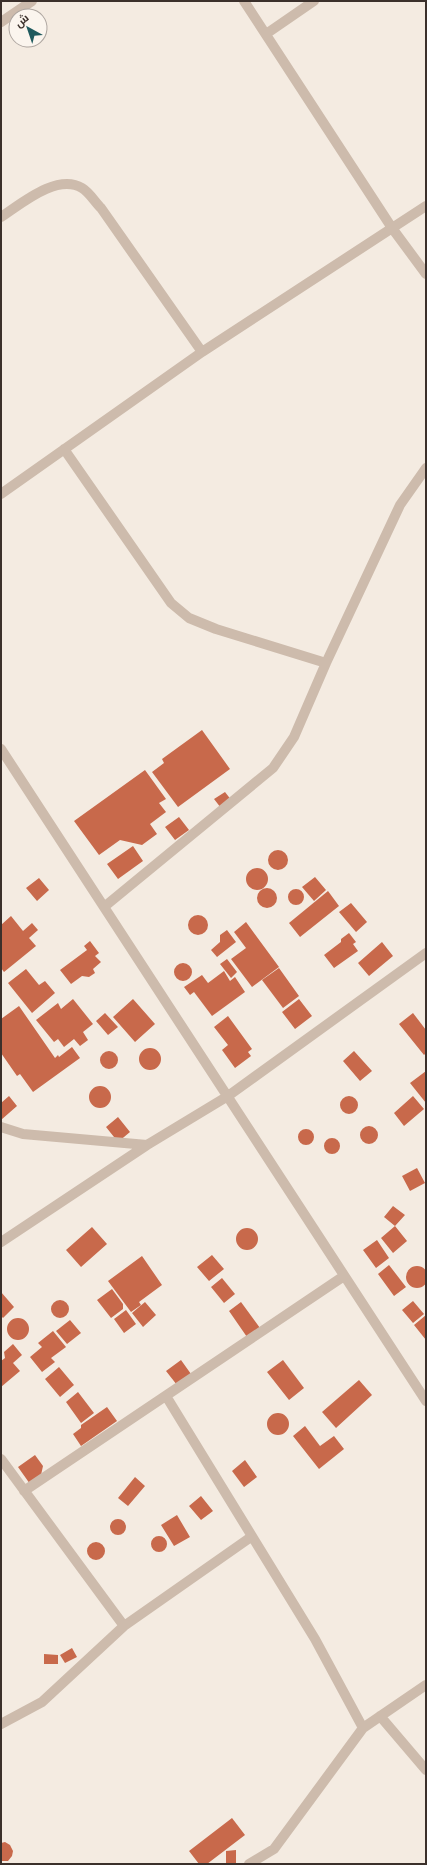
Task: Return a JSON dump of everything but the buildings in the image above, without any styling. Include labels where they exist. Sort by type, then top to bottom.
[{"type":"street","points":[[1,22],[32,1]]},
{"type":"street","points":[[244,1],[392,228],[426,274]]},
{"type":"street","points":[[266,34],[314,1]]},
{"type":"street","points":[[1,217],[45,188],[63,183],[82,187],[101,208],[202,352]]},
{"type":"street","points":[[1,494],[202,352],[426,206]]},
{"type":"street","points":[[64,450],[171,603],[189,618],[216,629],[326,663]]},
{"type":"street","points":[[104,907],[273,768],[294,737],[326,663],[400,505],[426,468]]},
{"type":"street","points":[[3,755],[228,1096],[426,1401]]},
{"type":"street","points":[[1,1242],[147,1145],[228,1096],[426,953]]},
{"type":"street","points":[[1,1127],[23,1134],[147,1145]]},
{"type":"street","points":[[24,1491],[344,1276]]},
{"type":"street","points":[[166,1396],[314,1638],[363,1728]]},
{"type":"street","points":[[1,1459],[124,1626]]},
{"type":"street","points":[[1,1724],[42,1702],[124,1626],[252,1537]]},
{"type":"street","points":[[249,1864],[274,1849],[363,1728],[426,1685]]},
{"type":"street","points":[[380,1716],[426,1770]]}]
